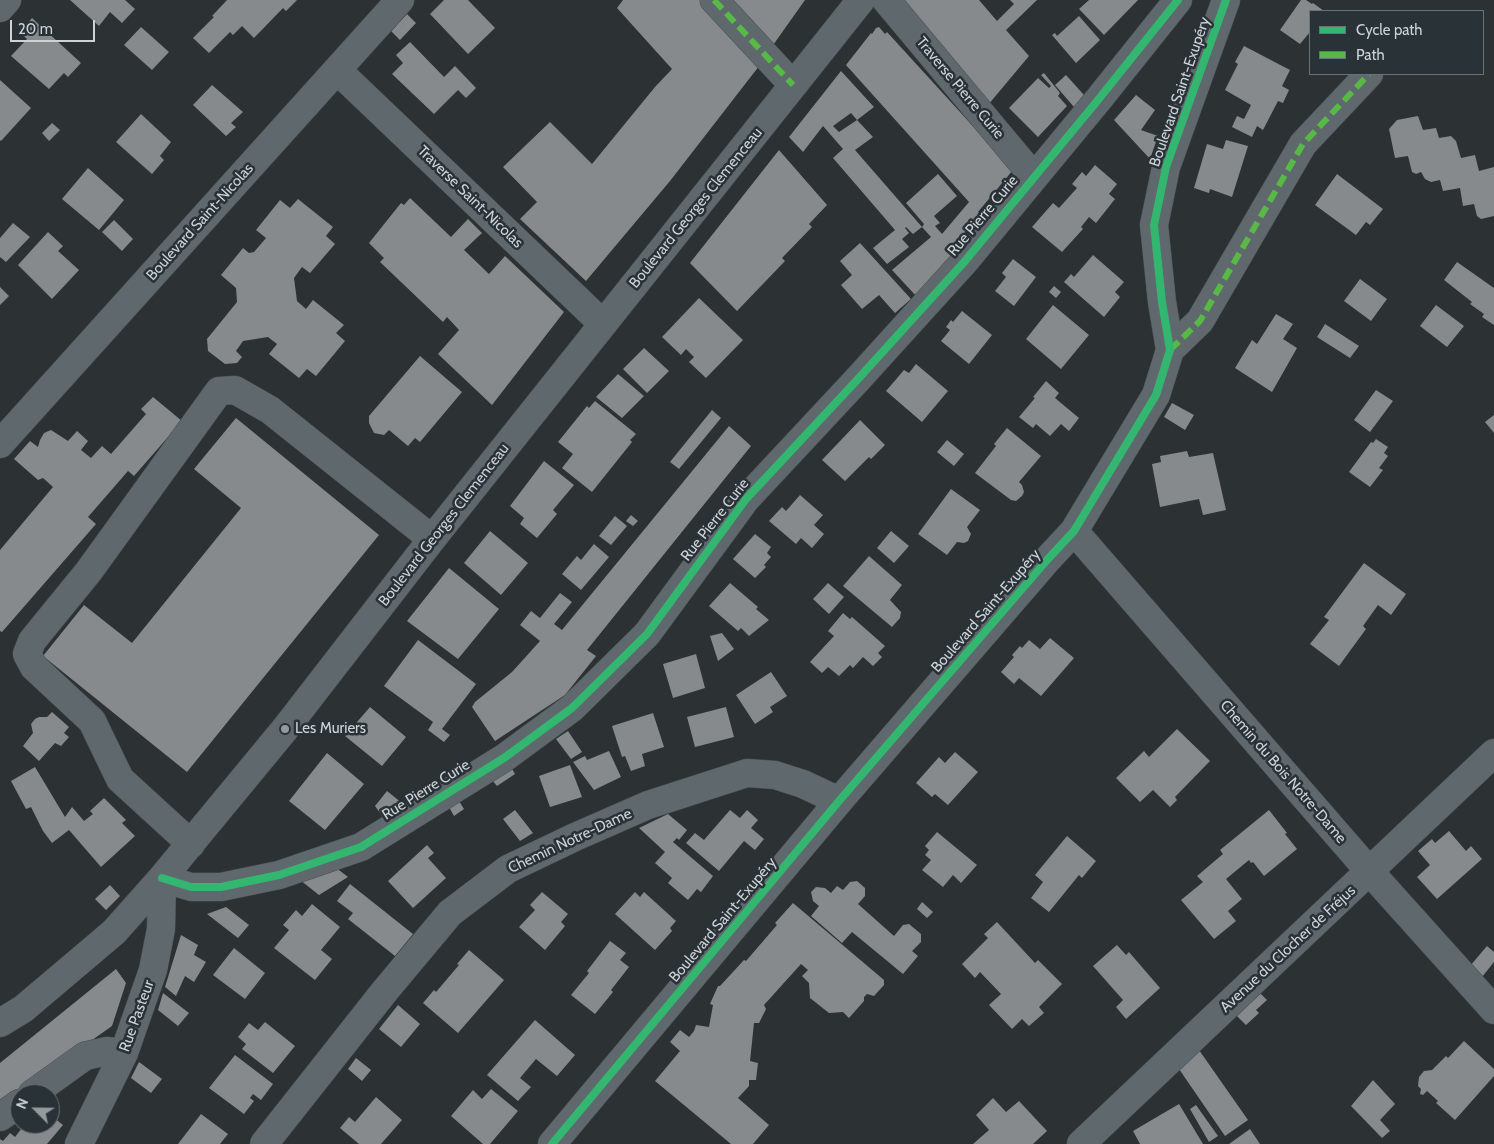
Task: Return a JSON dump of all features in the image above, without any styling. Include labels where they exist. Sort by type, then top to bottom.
[{"type":"street","points":[[0,8],[7,0]]},
{"type":"street","name":"Boulevard Saint-Nicolas","points":[[0,444],[400,0]]},
{"type":"street","points":[[714,0],[793,85]]},
{"type":"street","name":"Boulevard Georges Clemenceau","points":[[0,1022],[23,1009],[114,932],[191,844],[285,729],[432,539],[861,0]]},
{"type":"street","name":"Traverse Pierre Curie","points":[[886,0],[1034,177]]},
{"type":"street","name":"Rue Pierre Curie","points":[[162,878],[191,887],[221,887],[279,875],[361,847],[504,758],[572,708],[647,634],[746,499],[965,260],[1178,0]]},
{"type":"street","name":"Boulevard Saint-Exupéry","points":[[552,1144],[840,801],[1074,531],[1156,395],[1170,350],[1162,302],[1154,225],[1166,167],[1226,0]]},
{"type":"street","name":"Traverse Saint-Nicolas","points":[[337,70],[603,324]]},
{"type":"street","points":[[1170,350],[1200,321],[1303,144],[1368,75]]},
{"type":"street","points":[[191,844],[120,779],[92,722],[34,667],[27,654],[32,641],[90,571],[219,391],[235,390],[270,410],[432,539]]},
{"type":"street","name":"Chemin du Bois Notre-Dame","points":[[1074,531],[1370,872],[1494,1010]]},
{"type":"street","name":"Avenue du Clocher de Fréjus","points":[[1081,1144],[1494,753]]},
{"type":"street","name":"Chemin Notre-Dame","points":[[264,1144],[384,992],[450,913],[508,869],[648,805],[746,773],[775,775],[803,784],[840,801]]},
{"type":"street","name":"Rue Pasteur","points":[[79,1144],[124,1053],[153,970],[161,929],[162,878]]},
{"type":"street","points":[[46,1084],[85,1056],[107,1051],[124,1053]]},
{"type":"building","points":[[70,0],[125,0],[135,9],[122,23],[110,12],[99,26]]},
{"type":"building","points":[[227,0],[297,0],[286,11],[283,8],[254,38],[242,26],[233,35],[230,32],[209,53],[193,38],[214,17],[212,16]]},
{"type":"building","points":[[444,0],[468,0],[495,28],[468,54],[430,14]]},
{"type":"building","points":[[623,0],[705,0],[763,61],[670,181],[586,281],[520,219],[537,202],[503,167],[550,122],[592,164],[672,69],[617,8]]},
{"type":"building","points":[[724,0],[805,0],[771,48]]},
{"type":"building","points":[[896,0],[979,0],[997,21],[1014,4],[1010,0],[1037,0],[1006,30],[1029,56],[988,105]]},
{"type":"building","points":[[1089,0],[1138,0],[1104,35],[1079,9]]},
{"type":"building","points":[[1301,0],[1313,3],[1323,10],[1309,10],[1309,33],[1300,44],[1280,30]]},
{"type":"building","points":[[407,14],[416,23],[400,40],[391,31]]},
{"type":"building","points":[[1079,16],[1100,40],[1076,63],[1052,35],[1055,33],[1057,36]]},
{"type":"building","points":[[32,18],[81,63],[68,77],[64,73],[49,89],[11,56],[27,39],[20,32]]},
{"type":"building","points":[[141,27],[169,52],[152,70],[124,45]]},
{"type":"building","points":[[879,27],[885,34],[887,32],[1013,170],[978,212],[984,218],[980,223],[976,219],[952,248],[956,252],[917,297],[892,270],[931,237],[922,227],[924,224],[906,203],[938,174],[957,196],[934,216],[940,223],[935,226],[942,234],[969,202],[846,65],[871,33]]},
{"type":"building","points":[[410,42],[444,77],[455,66],[476,88],[466,98],[458,90],[434,114],[392,74],[403,63],[396,55]]},
{"type":"building","points":[[1244,46],[1290,70],[1282,86],[1289,90],[1283,103],[1278,101],[1263,130],[1257,126],[1252,137],[1232,127],[1237,116],[1244,119],[1251,105],[1225,90],[1238,64],[1235,62]]},
{"type":"building","points":[[841,71],[874,107],[857,120],[873,137],[855,150],[922,227],[913,234],[905,228],[909,233],[902,239],[909,247],[887,264],[873,248],[895,230],[833,158],[843,149],[823,126],[803,152],[789,137]],"holes":[[[851,113],[857,120],[839,132],[833,126]]]},
{"type":"building","points":[[1044,73],[1060,93],[1058,96],[1067,106],[1038,137],[1009,108],[1038,78],[1049,88],[1051,86],[1041,75]]},
{"type":"building","points":[[1066,75],[1084,95],[1074,107],[1055,85]]},
{"type":"building","points":[[0,80],[31,108],[1,141],[0,140]]},
{"type":"building","points":[[212,85],[243,112],[231,123],[236,127],[226,136],[193,105]]},
{"type":"building","points":[[1136,95],[1155,110],[1141,130],[1158,136],[1150,159],[1114,120]]},
{"type":"building","points":[[141,114],[171,142],[160,156],[164,160],[152,174],[116,142]]},
{"type":"building","points":[[1418,116],[1423,130],[1436,128],[1439,138],[1451,136],[1456,141],[1461,158],[1475,155],[1479,171],[1494,167],[1494,216],[1481,219],[1477,216],[1474,204],[1463,206],[1460,188],[1443,191],[1440,180],[1431,182],[1425,179],[1421,172],[1416,174],[1412,172],[1408,156],[1395,158],[1389,129],[1397,120]]},
{"type":"building","points":[[52,123],[60,130],[49,141],[42,133]]},
{"type":"building","points":[[1226,140],[1248,146],[1232,197],[1210,189],[1209,193],[1194,188],[1207,144],[1223,149]]},
{"type":"building","points":[[779,150],[827,205],[809,224],[812,227],[782,258],[785,261],[737,311],[690,263]]},
{"type":"building","points":[[1095,165],[1117,184],[1109,194],[1115,199],[1096,223],[1089,217],[1081,227],[1083,229],[1062,252],[1032,227],[1053,203],[1059,208],[1077,188],[1072,184],[1082,172],[1086,176]]},
{"type":"building","points":[[88,168],[124,200],[99,230],[62,199]]},
{"type":"building","points":[[1337,174],[1383,209],[1370,225],[1366,222],[1356,235],[1315,205]]},
{"type":"building","points":[[410,198],[451,237],[468,219],[482,233],[464,250],[489,274],[505,256],[564,312],[492,405],[438,354],[459,330],[447,317],[443,322],[380,262],[384,258],[369,243],[401,203],[404,205]]},
{"type":"building","points":[[298,199],[333,227],[326,236],[335,244],[310,273],[302,267],[294,278],[297,301],[306,309],[313,300],[344,325],[336,333],[345,341],[316,376],[307,369],[299,378],[269,354],[277,344],[268,337],[243,341],[236,351],[242,357],[237,363],[225,364],[208,351],[207,339],[237,302],[236,288],[221,275],[243,248],[249,253],[254,252],[266,238],[256,230],[280,200],[290,208]]},
{"type":"building","points":[[114,220],[133,239],[122,251],[102,232]]},
{"type":"building","points":[[13,223],[30,237],[6,262],[0,257],[0,238]]},
{"type":"building","points":[[48,232],[63,246],[58,251],[79,270],[52,299],[18,265]]},
{"type":"building","points":[[860,243],[911,299],[895,313],[879,295],[862,309],[841,285],[852,275],[840,261]]},
{"type":"building","points":[[1093,255],[1124,282],[1115,292],[1120,297],[1104,317],[1064,282],[1071,274],[1074,277]]},
{"type":"building","points":[[1013,259],[1036,277],[1014,306],[995,291],[1006,277],[1002,273]]},
{"type":"building","points":[[1457,262],[1494,288],[1494,325],[1482,317],[1484,314],[1470,304],[1472,302],[1444,280]]},
{"type":"building","points":[[1360,279],[1387,299],[1371,321],[1344,301]]},
{"type":"building","points":[[1054,286],[1061,292],[1056,298],[1049,292]]},
{"type":"building","points":[[0,287],[9,296],[0,305]]},
{"type":"building","points":[[699,298],[743,340],[706,378],[689,362],[694,357],[686,349],[681,355],[662,337]]},
{"type":"building","points":[[1053,305],[1089,335],[1061,369],[1026,339]]},
{"type":"building","points":[[1436,305],[1464,326],[1447,347],[1420,326]]},
{"type":"building","points":[[962,311],[992,335],[969,364],[941,341],[950,330],[946,327]]},
{"type":"building","points":[[1276,314],[1293,324],[1283,339],[1297,348],[1272,392],[1235,368],[1252,340],[1257,344]]},
{"type":"building","points":[[1325,324],[1359,346],[1350,358],[1317,337]]},
{"type":"building","points":[[644,348],[669,371],[647,393],[623,369]]},
{"type":"building","points":[[420,356],[462,392],[420,442],[415,438],[408,446],[389,430],[384,435],[374,433],[369,423],[369,416]]},
{"type":"building","points":[[916,364],[948,391],[922,422],[886,391],[904,370],[909,373]]},
{"type":"building","points":[[618,374],[644,396],[622,418],[596,397]]},
{"type":"building","points":[[1046,381],[1059,393],[1055,398],[1079,418],[1069,431],[1061,424],[1050,436],[1036,424],[1033,428],[1019,417]]},
{"type":"building","points":[[1376,390],[1393,401],[1370,432],[1354,420]]},
{"type":"building","points":[[153,397],[182,421],[134,476],[128,471],[88,517],[96,524],[2,632],[0,631],[0,550],[53,487],[43,478],[38,480],[14,459],[30,441],[38,447],[44,433],[51,430],[68,441],[77,431],[88,441],[81,450],[91,458],[102,446],[111,454],[146,414],[141,409]]},
{"type":"building","points":[[595,401],[636,434],[630,440],[632,442],[592,492],[562,468],[573,454],[558,442],[587,406],[589,408]]},
{"type":"building","points":[[1172,403],[1194,415],[1185,430],[1164,417]]},
{"type":"building","points":[[712,410],[721,418],[679,469],[670,462]]},
{"type":"building","points":[[1494,415],[1494,433],[1485,422]]},
{"type":"building","points":[[236,418],[379,535],[187,772],[43,656],[84,605],[132,643],[241,508],[194,469]]},
{"type":"building","points":[[860,420],[885,445],[871,459],[869,457],[845,481],[822,460]]},
{"type":"building","points":[[729,426],[751,446],[587,650],[596,656],[565,695],[495,741],[472,707],[475,702],[512,672],[540,641],[520,625],[531,611],[540,618],[560,593],[572,602],[554,624],[562,630]]},
{"type":"building","points":[[1007,428],[1041,456],[1019,482],[1024,492],[1016,501],[1011,500],[975,473]]},
{"type":"building","points":[[1376,439],[1388,447],[1384,453],[1388,456],[1379,468],[1383,470],[1370,487],[1349,472],[1371,442],[1373,443]]},
{"type":"building","points":[[947,440],[964,454],[954,466],[937,452]]},
{"type":"building","points":[[1187,451],[1189,457],[1213,453],[1226,510],[1203,515],[1199,499],[1160,507],[1152,464],[1161,462],[1160,456]]},
{"type":"building","points":[[544,461],[574,485],[553,510],[557,514],[537,538],[520,524],[524,518],[510,506]]},
{"type":"building","points":[[951,489],[980,510],[967,527],[971,534],[968,541],[964,543],[957,542],[947,555],[918,534]]},
{"type":"building","points":[[800,495],[823,515],[814,525],[824,534],[812,548],[801,538],[796,544],[769,521],[782,507],[786,511]]},
{"type":"building","points":[[631,515],[638,521],[633,526],[626,521]]},
{"type":"building","points":[[615,516],[627,526],[611,545],[599,536]]},
{"type":"building","points":[[490,531],[528,563],[501,595],[464,563]]},
{"type":"building","points":[[891,531],[909,546],[894,563],[877,548]]},
{"type":"building","points":[[755,534],[771,547],[767,553],[771,557],[764,565],[766,567],[755,578],[733,559]]},
{"type":"building","points":[[594,544],[609,557],[581,590],[562,574],[577,556],[581,560]]},
{"type":"building","points":[[869,556],[902,585],[890,600],[901,612],[900,618],[892,627],[843,586]]},
{"type":"building","points":[[1364,563],[1406,594],[1391,615],[1378,605],[1363,626],[1366,629],[1339,666],[1310,644],[1329,620],[1324,617]]},
{"type":"building","points":[[449,568],[499,609],[458,659],[407,621]]},
{"type":"building","points":[[730,583],[758,607],[756,609],[769,620],[749,636],[741,628],[738,631],[709,606]]},
{"type":"building","points":[[828,583],[844,597],[829,614],[813,599]]},
{"type":"building","points":[[843,613],[850,619],[852,617],[885,646],[878,653],[882,657],[873,666],[863,657],[853,668],[850,665],[839,676],[828,667],[822,673],[810,662],[834,636],[828,631]]},
{"type":"building","points":[[722,633],[734,649],[718,661],[710,636]]},
{"type":"building","points":[[1050,638],[1074,658],[1041,696],[1019,678],[1014,684],[1001,672],[1014,657],[1012,655],[1020,646],[1022,648],[1029,640],[1040,649]]},
{"type":"building","points":[[418,640],[476,684],[442,729],[450,735],[444,742],[428,730],[433,722],[384,686]]},
{"type":"building","points":[[696,654],[705,688],[673,698],[663,664]]},
{"type":"building","points":[[771,672],[787,696],[770,707],[773,712],[755,724],[736,695]]},
{"type":"building","points":[[370,707],[406,737],[382,766],[345,736]]},
{"type":"building","points":[[726,707],[734,737],[695,747],[687,717]]},
{"type":"building","points":[[52,712],[69,727],[64,733],[69,737],[61,746],[55,743],[39,761],[23,746],[33,733],[31,724],[35,719],[47,717]]},
{"type":"building","points":[[653,713],[664,747],[642,754],[645,766],[631,771],[625,756],[622,757],[612,726]]},
{"type":"building","points":[[1177,729],[1210,761],[1175,797],[1177,800],[1170,807],[1153,790],[1140,802],[1116,778],[1144,751],[1149,757]]},
{"type":"building","points":[[568,731],[582,752],[571,759],[556,739]]},
{"type":"building","points":[[609,751],[621,777],[594,790],[573,762],[585,756],[587,760]]},
{"type":"building","points":[[955,752],[978,772],[948,805],[935,794],[932,797],[916,783],[939,757],[945,763]]},
{"type":"building","points":[[327,753],[364,784],[325,830],[289,801]]},
{"type":"building","points":[[570,765],[582,797],[550,807],[539,776]]},
{"type":"building","points":[[35,767],[65,817],[72,807],[84,821],[93,814],[90,811],[104,798],[126,820],[122,823],[135,836],[101,867],[69,830],[52,843],[43,831],[31,807],[26,809],[11,781]]},
{"type":"building","points":[[511,767],[515,774],[497,786],[492,780]]},
{"type":"building","points":[[387,791],[407,807],[384,819],[375,806]]},
{"type":"building","points":[[459,801],[464,809],[454,816],[449,807]]},
{"type":"building","points":[[515,810],[533,833],[520,841],[503,819]]},
{"type":"building","points":[[730,810],[740,818],[747,810],[758,820],[751,828],[764,839],[755,850],[744,841],[719,871],[686,843],[695,833],[704,840]]},
{"type":"building","points":[[1269,810],[1297,849],[1264,876],[1253,862],[1251,863],[1249,860],[1226,879],[1242,899],[1228,911],[1236,921],[1214,939],[1181,900],[1203,882],[1197,876],[1223,854],[1220,850]]},
{"type":"building","points":[[668,814],[687,830],[679,840],[677,838],[673,842],[713,876],[701,892],[697,889],[688,900],[668,883],[672,878],[655,863],[665,852],[639,828]]},
{"type":"building","points":[[1449,831],[1466,851],[1471,846],[1482,859],[1437,899],[1417,877],[1430,865],[1418,851],[1432,839],[1435,843]]},
{"type":"building","points":[[937,832],[977,865],[961,883],[953,875],[943,887],[922,870],[931,860],[925,855],[929,850],[925,846]]},
{"type":"building","points":[[1067,836],[1096,861],[1082,878],[1079,875],[1049,912],[1031,898],[1043,882],[1035,875]]},
{"type":"building","points":[[427,845],[434,853],[428,858],[446,878],[413,908],[388,881]]},
{"type":"building","points":[[335,867],[348,877],[319,895],[300,880]]},
{"type":"building","points":[[857,881],[865,888],[865,896],[858,904],[894,936],[903,925],[909,924],[921,934],[921,942],[912,951],[918,956],[903,974],[852,932],[842,943],[811,916],[819,906],[813,901],[811,892],[816,887],[825,888],[831,893],[837,886],[843,890],[850,882]]},
{"type":"building","points":[[350,884],[413,934],[395,956],[348,919],[353,913],[337,901]]},
{"type":"building","points":[[110,885],[120,896],[106,910],[95,899]]},
{"type":"building","points":[[542,892],[568,914],[561,922],[565,926],[545,950],[519,927],[535,910],[530,905]]},
{"type":"building","points":[[635,892],[640,897],[644,892],[676,921],[670,928],[672,931],[655,950],[615,914]]},
{"type":"building","points":[[922,902],[933,912],[927,918],[917,909]]},
{"type":"building","points":[[793,903],[884,980],[884,985],[874,996],[867,994],[864,997],[864,1001],[849,1018],[843,1012],[829,1013],[810,998],[809,983],[802,976],[808,970],[801,964],[764,1005],[766,1009],[759,1023],[754,1023],[750,1061],[758,1063],[756,1080],[749,1080],[749,1086],[738,1098],[769,1125],[753,1144],[731,1144],[655,1081],[680,1051],[670,1042],[680,1030],[689,1037],[696,1025],[709,1027],[713,1005],[710,1004],[718,986],[744,960],[746,961]]},
{"type":"building","points":[[312,904],[340,927],[321,950],[332,959],[315,980],[274,948],[289,930],[283,925],[296,910],[302,916]]},
{"type":"building","points":[[226,907],[249,925],[238,938],[207,914]]},
{"type":"building","points":[[997,922],[1035,963],[1038,960],[1062,984],[1039,1007],[1044,1013],[1029,1026],[1022,1019],[1012,1029],[989,1005],[1001,994],[980,972],[975,978],[962,964],[988,938],[984,934]]},
{"type":"building","points":[[181,935],[198,945],[194,955],[206,962],[194,982],[185,976],[176,996],[165,987]]},
{"type":"building","points":[[610,941],[626,953],[620,960],[629,967],[611,990],[613,992],[595,1014],[571,995],[589,973],[587,971]]},
{"type":"building","points":[[1117,945],[1126,955],[1129,952],[1160,988],[1126,1019],[1116,1007],[1123,1000],[1093,966]]},
{"type":"building","points":[[1487,946],[1494,952],[1494,962],[1482,977],[1470,966]]},
{"type":"building","points":[[234,948],[265,973],[245,999],[213,975]]},
{"type":"building","points":[[469,950],[504,980],[458,1033],[423,1003],[434,990],[436,992]]},
{"type":"building","points":[[116,969],[126,983],[112,1026],[30,1084],[10,1084],[10,1098],[0,1105],[0,1063]]},
{"type":"building","points":[[163,993],[189,1013],[178,1026],[158,1010]]},
{"type":"building","points":[[1260,993],[1267,1000],[1256,1010],[1259,1013],[1246,1025],[1236,1015]]},
{"type":"building","points":[[398,1005],[420,1024],[401,1047],[379,1029]]},
{"type":"building","points":[[535,1020],[575,1055],[557,1076],[536,1059],[520,1078],[531,1087],[518,1101],[487,1075]]},
{"type":"building","points":[[265,1022],[295,1046],[273,1073],[242,1049],[246,1044],[238,1037],[249,1023],[258,1030]]},
{"type":"building","points":[[1464,1041],[1494,1069],[1494,1076],[1455,1120],[1436,1103],[1438,1101],[1427,1091],[1423,1095],[1420,1094],[1421,1089],[1418,1086],[1419,1077],[1424,1071],[1432,1070],[1446,1056],[1448,1058]]},
{"type":"building","points":[[1199,1050],[1248,1120],[1225,1136],[1179,1069]]},
{"type":"building","points":[[235,1055],[273,1084],[261,1100],[253,1094],[250,1098],[254,1101],[244,1114],[209,1088]]},
{"type":"building","points":[[356,1058],[371,1070],[362,1081],[348,1069]]},
{"type":"building","points":[[139,1062],[162,1079],[151,1093],[131,1078]]},
{"type":"building","points":[[1373,1080],[1395,1104],[1380,1120],[1390,1131],[1382,1138],[1351,1106]]},
{"type":"building","points":[[491,1089],[518,1111],[490,1144],[483,1144],[451,1116],[473,1090],[482,1099]]},
{"type":"building","points":[[376,1097],[402,1120],[381,1144],[359,1144],[340,1128],[349,1117],[355,1122]]},
{"type":"building","points":[[993,1098],[1006,1112],[1019,1101],[1047,1131],[1033,1144],[973,1144],[989,1130],[976,1115]]},
{"type":"building","points":[[1179,1104],[1203,1144],[1140,1144],[1133,1131]]},
{"type":"building","points":[[1196,1105],[1218,1136],[1209,1142],[1190,1109]]},
{"type":"building","points":[[201,1114],[228,1134],[220,1144],[178,1144]]},
{"type":"building","points":[[1250,1129],[1260,1144],[1229,1144]]},
{"type":"building","points":[[10,1133],[15,1137],[17,1134],[55,1134],[47,1144],[0,1144],[0,1139],[3,1141]]},
{"type":"marked path","points":[[714,0],[793,85]]},
{"type":"marked path","points":[[1170,350],[1200,321],[1303,144],[1368,75]]},
{"type":"cycle path","points":[[162,878],[191,887],[221,887],[279,875],[361,847],[504,758],[572,708],[647,634],[746,499],[965,261],[1178,0]]},
{"type":"cycle path","points":[[552,1144],[839,801],[1074,531],[1156,395],[1170,350],[1162,302],[1154,225],[1166,167],[1226,0]]},
{"type":"place","name":"Les Muriers","points":[[285,729]]}]
